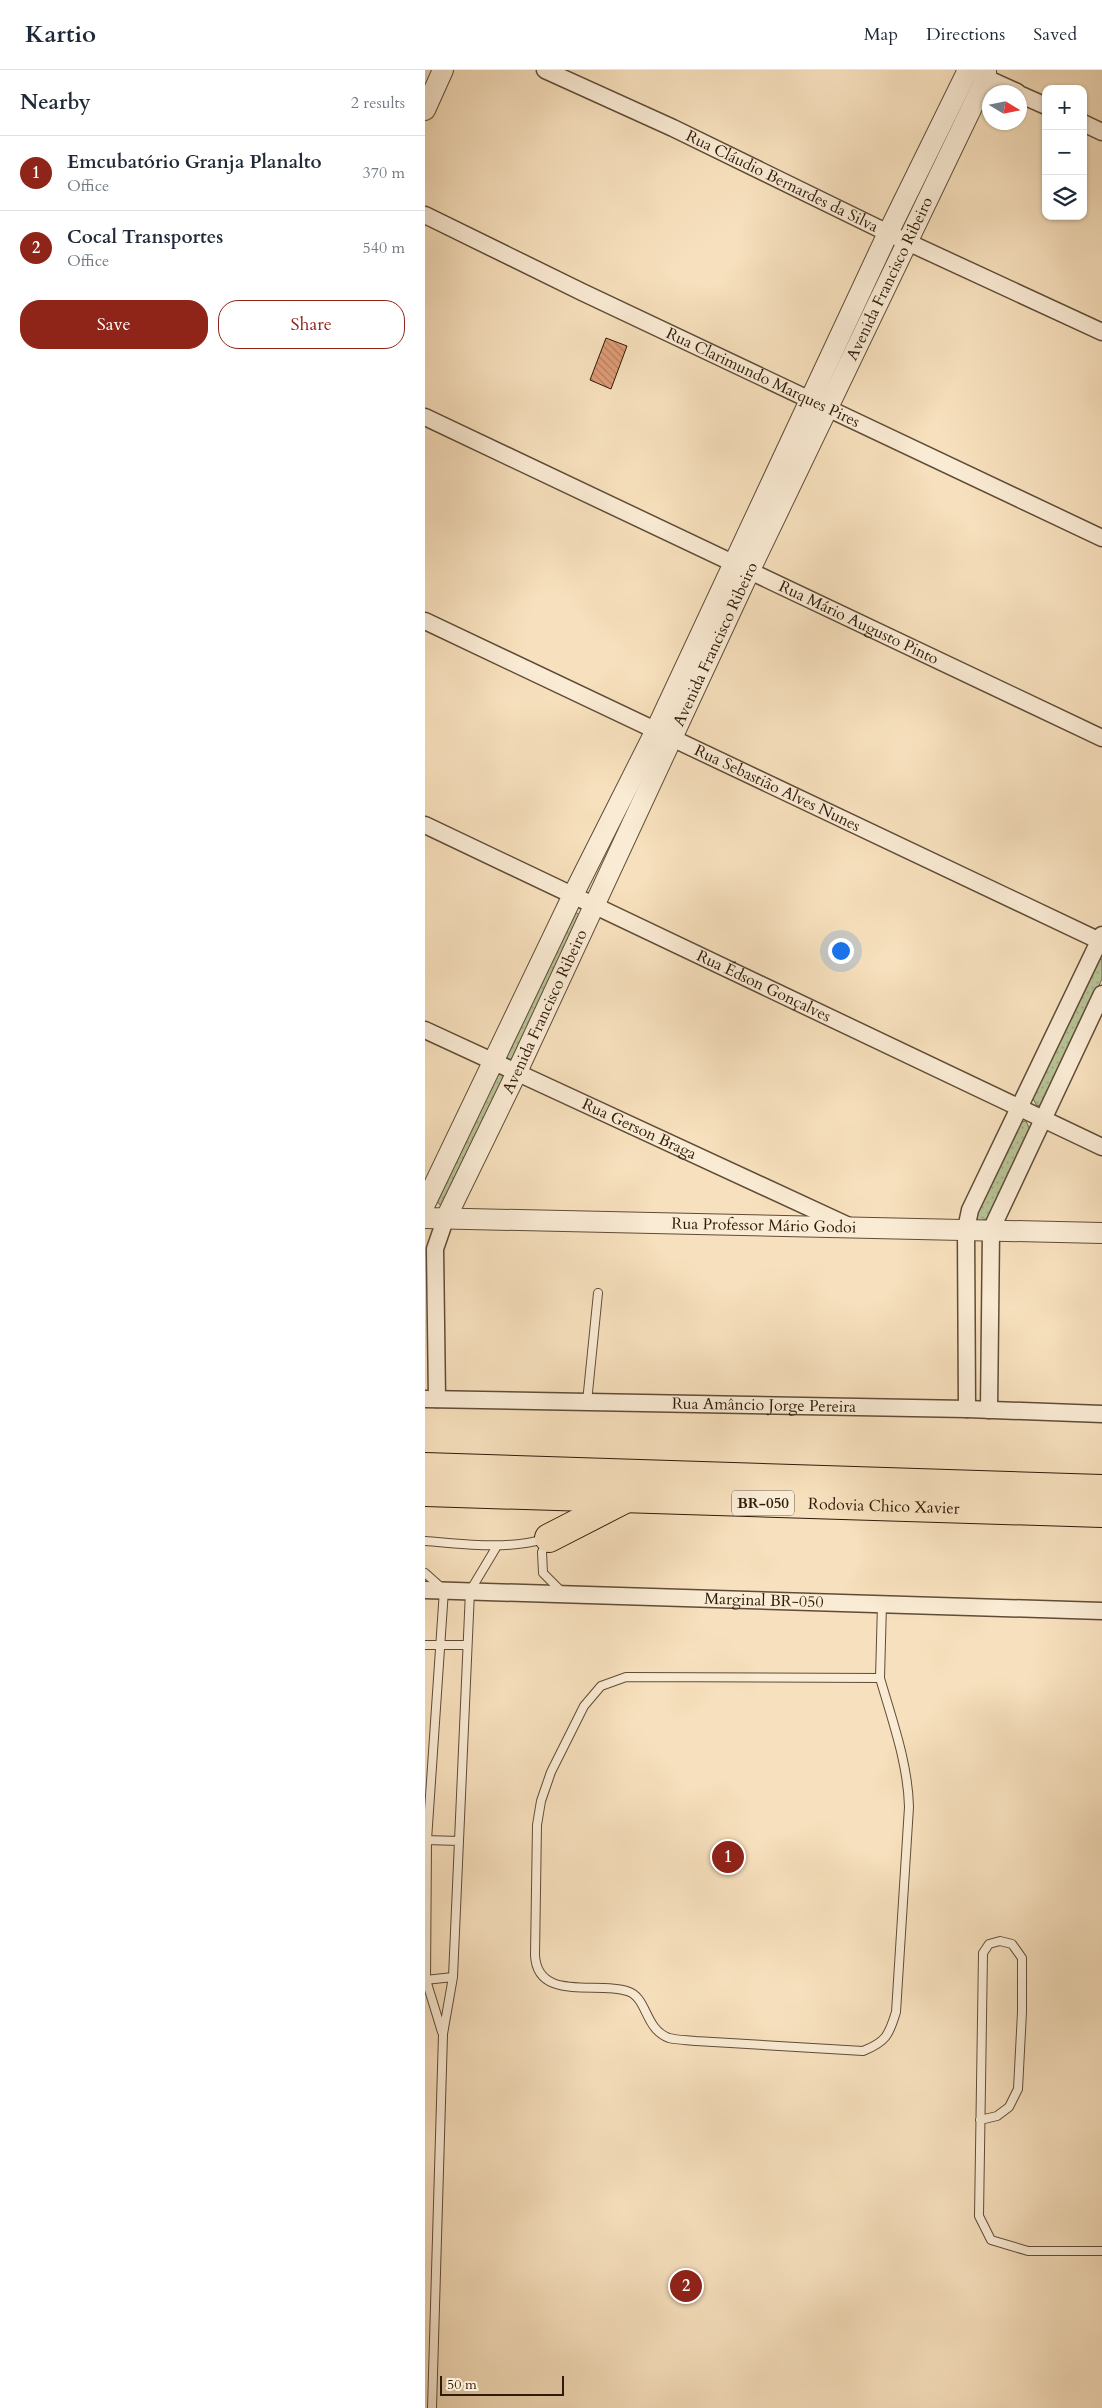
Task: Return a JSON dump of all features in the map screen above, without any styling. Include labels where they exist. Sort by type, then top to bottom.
[{"type":"highway","name":"Rodovia Chico Xavier","points":[[425,1467],[1102,1488]]},
{"type":"highway","name":"Rodovia Chico Xavier","points":[[425,1492],[1102,1513]]},
{"type":"highway","points":[[549,1538],[626,1498]]},
{"type":"street","points":[[425,110],[443,70]]},
{"type":"street","name":"Rua Cláudio Bernardes da Silva","points":[[545,70],[673,128],[888,233],[1102,332]]},
{"type":"street","points":[[977,72],[1002,85]]},
{"type":"street","name":"Avenida Francisco Ribeiro","points":[[820,404],[888,233],[977,72]]},
{"type":"street","name":"Avenida Francisco Ribeiro","points":[[435,1219],[516,1074],[593,905],[664,736],[741,568],[820,404],[907,241],[977,72]]},
{"type":"street","points":[[1027,97],[1042,104]]},
{"type":"street","points":[[1087,125],[1102,132]]},
{"type":"street","name":"Rua Clarimundo Marques Pires","points":[[425,215],[582,292],[1102,538]]},
{"type":"street","name":"Rua Mário Augusto Pinto","points":[[425,417],[1102,738]]},
{"type":"street","name":"Rua Sebastião Alves Nunes","points":[[425,621],[664,736],[1101,939]]},
{"type":"street","name":"Avenida Francisco Ribeiro","points":[[425,1204],[573,895],[664,736]]},
{"type":"street","name":"Rua Édson Gonçalves","points":[[425,825],[1102,1147]]},
{"type":"street","points":[[967,1409],[966,1229],[970,1210],[1021,1108],[1101,939]]},
{"type":"street","points":[[989,1410],[991,1230],[1102,994]]},
{"type":"street","name":"Rua Gerson Braga","points":[[425,1030],[516,1074],[853,1228]]},
{"type":"street","points":[[431,1399],[435,1219]]},
{"type":"street","name":"Rua Professor Mário Godoi","points":[[435,1219],[1102,1233]]},
{"type":"street","points":[[425,1224],[435,1249]]},
{"type":"street","name":"Rua Amâncio Jorge Pereira","points":[[431,1399],[967,1409],[1102,1414]]},
{"type":"street","name":"Marginal BR-050","points":[[425,1590],[1102,1611]]},
{"type":"lane","points":[[587,1402],[598,1293]]},
{"type":"lane","points":[[425,1541],[497,1546],[523,1544],[549,1538]]},
{"type":"lane","points":[[549,1538],[542,1552],[543,1573],[548,1580],[566,1594]]},
{"type":"lane","points":[[432,2408],[443,2034],[453,1977],[470,1591],[497,1546]]},
{"type":"lane","points":[[425,1573],[444,1590],[442,1646],[426,1840],[425,1980],[443,2034]]},
{"type":"lane","points":[[880,1678],[626,1677],[601,1686],[584,1706],[551,1772],[541,1801],[537,1826],[535,1955],[536,1966],[541,1974],[548,1981],[562,1987],[613,1987],[630,1991],[640,1999],[651,2024],[668,2037],[696,2041],[863,2050],[880,2044],[890,2031],[896,2012],[909,1806],[909,1785],[880,1678],[882,1604]]},
{"type":"lane","points":[[425,1645],[467,1646]]},
{"type":"lane","points":[[426,1840],[459,1841]]},
{"type":"lane","points":[[979,2120],[997,2116],[1009,2106],[1018,2089],[1023,2012],[1022,1958],[1012,1944],[1000,1941],[989,1944],[983,1953],[979,2120],[979,2216],[991,2240],[1028,2251],[1102,2251]]},
{"type":"lane","points":[[425,1980],[453,1977]]},
{"type":"green space","points":[[576,912],[580,916],[514,1059],[509,1059],[506,1056]]},
{"type":"green space","points":[[1098,959],[1102,959],[1102,979],[1045,1103],[1037,1106],[1032,1097]]},
{"type":"green space","points":[[495,1073],[500,1073],[504,1077],[444,1204],[440,1205],[436,1200]]},
{"type":"green space","points":[[1026,1121],[1030,1130],[988,1218],[978,1222],[975,1213],[1020,1122]]},
{"type":"building","points":[[606,338],[627,346],[611,389],[590,380]]},
{"type":"place","name":"Emcubatório Granja Planalto","points":[[728,1857]]},
{"type":"place","name":"Cocal Transportes","points":[[686,2286]]}]
